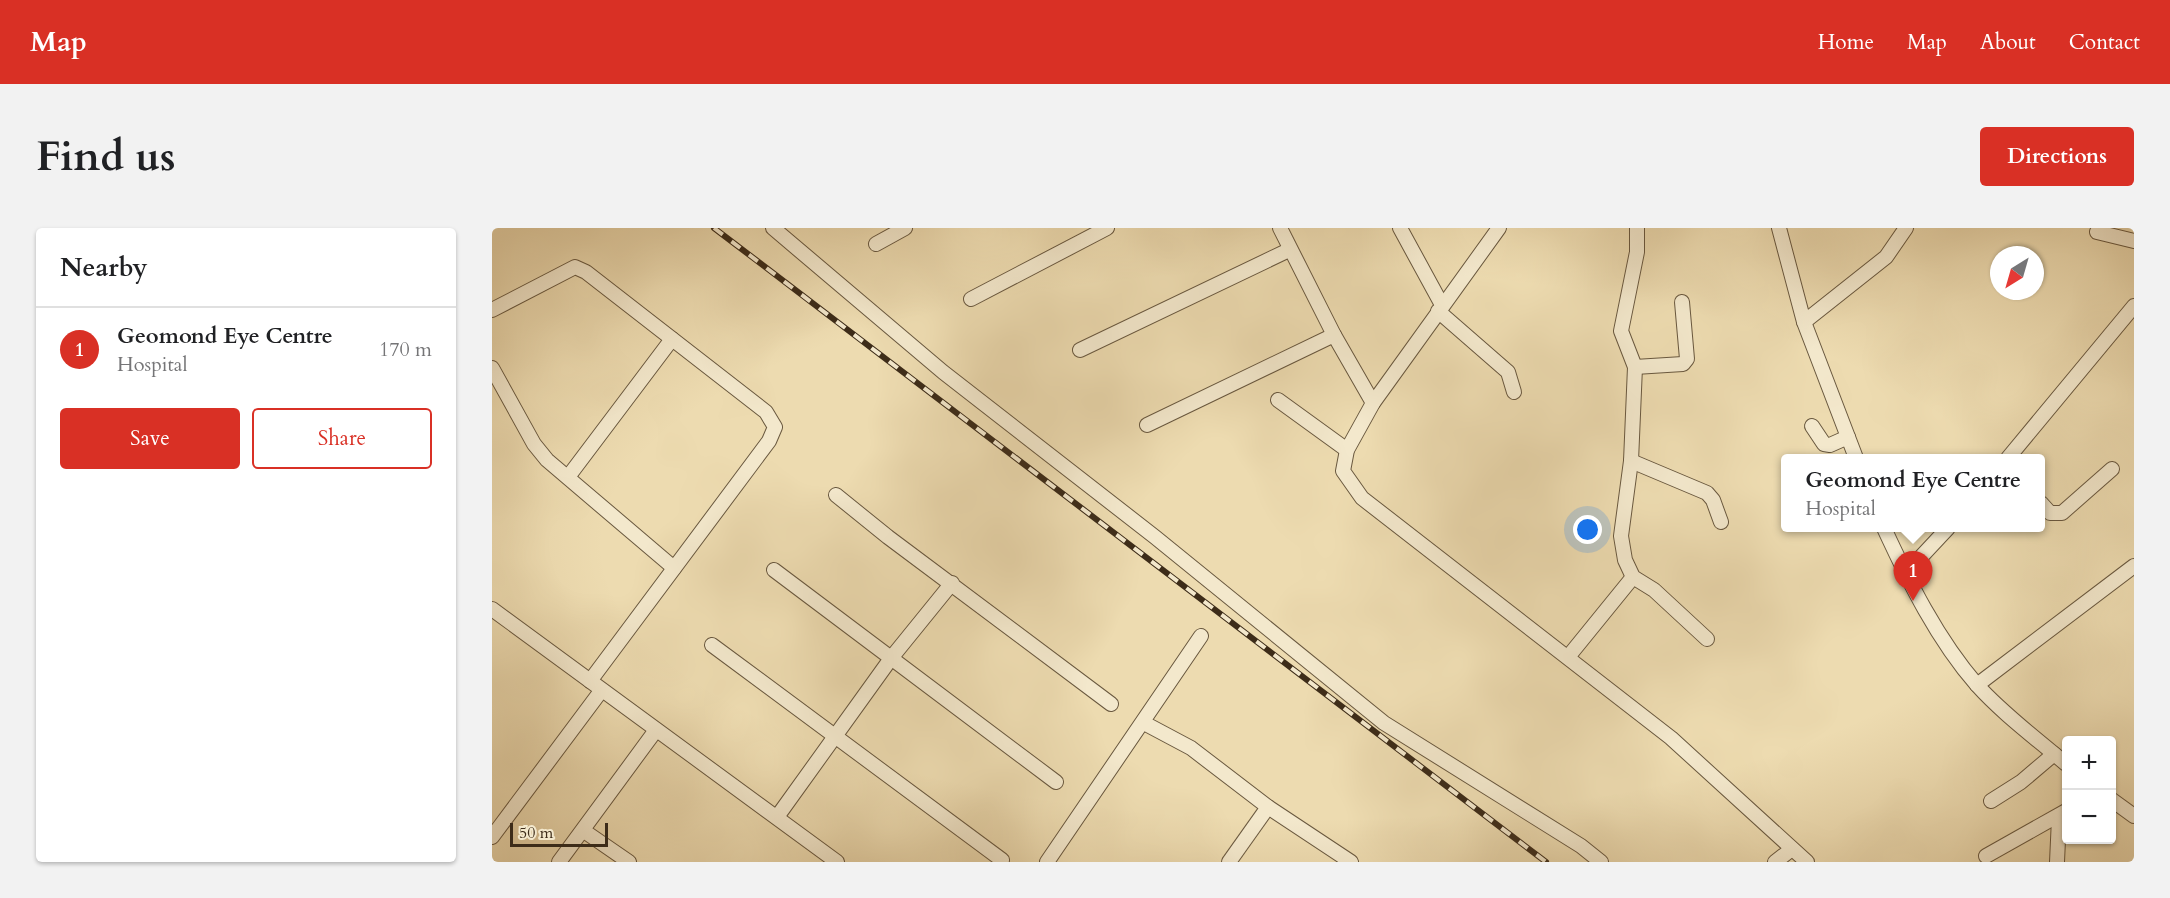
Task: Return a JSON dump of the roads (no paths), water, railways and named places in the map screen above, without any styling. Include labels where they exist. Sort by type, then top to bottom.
[{"type":"street","points":[[773,228],[926,358],[1155,537],[1346,694],[1384,723],[1561,833],[1601,862]]},
{"type":"street","points":[[876,244],[905,228]]},
{"type":"street","points":[[971,299],[1107,228]]},
{"type":"street","points":[[1280,228],[1289,250],[1334,335],[1373,403]]},
{"type":"street","points":[[1400,228],[1440,308],[1508,372],[1514,392]]},
{"type":"street","points":[[1499,228],[1373,403],[1347,450],[1343,471],[1362,498],[1671,738],[1807,862]]},
{"type":"street","points":[[1637,228],[1637,252],[1621,331],[1635,367],[1631,461],[1621,536],[1625,560],[1633,577],[1654,590],[1707,639]]},
{"type":"street","points":[[1779,228],[1804,322],[1854,454]]},
{"type":"street","points":[[1804,322],[1886,257],[1906,228]]},
{"type":"street","points":[[2097,232],[2134,241]]},
{"type":"street","points":[[1080,350],[1289,250]]},
{"type":"street","points":[[492,310],[575,267],[766,412],[775,427],[769,441],[590,681]]},
{"type":"street","points":[[1635,367],[1683,364],[1688,359],[1683,302]]},
{"type":"street","points":[[2012,454],[2134,306]]},
{"type":"street","points":[[1147,425],[1334,335]]},
{"type":"street","points":[[568,477],[672,339]]},
{"type":"street","points":[[492,368],[534,444],[547,460],[674,568]]},
{"type":"street","points":[[1278,400],[1347,450]]},
{"type":"street","points":[[1812,426],[1824,444],[1830,446],[1848,437]]},
{"type":"street","points":[[1631,461],[1707,493],[1713,500],[1721,522]]},
{"type":"street","points":[[2045,508],[2050,513],[2062,513],[2112,469]]},
{"type":"street","points":[[836,495],[888,537],[1111,704]]},
{"type":"street","points":[[1886,532],[1905,574],[1933,622],[1977,685],[2062,760]]},
{"type":"street","points":[[1905,574],[1944,532]]},
{"type":"street","points":[[1977,685],[2134,566]]},
{"type":"street","points":[[774,570],[1056,782]]},
{"type":"street","points":[[1568,657],[1633,577]]},
{"type":"street","points":[[777,818],[892,657],[952,584]]},
{"type":"street","points":[[494,613],[837,862]]},
{"type":"street","points":[[1047,862],[1144,723],[1186,654],[1201,636]]},
{"type":"street","points":[[712,645],[1002,860]]},
{"type":"street","points":[[492,837],[601,691]]},
{"type":"street","points":[[1144,723],[1191,748],[1268,807],[1351,862]]},
{"type":"street","points":[[559,862],[656,730]]},
{"type":"street","points":[[1991,801],[2021,782],[2054,754]]},
{"type":"street","points":[[2116,804],[2134,816]]},
{"type":"street","points":[[1229,862],[1268,807]]},
{"type":"street","points":[[1986,856],[2062,816]]},
{"type":"street","points":[[2057,862],[2062,823]]},
{"type":"street","points":[[584,831],[628,862]]},
{"type":"street","points":[[1775,862],[1792,849]]},
{"type":"railway","points":[[714,228],[1546,862]]},
{"type":"place","name":"Geomond Eye Centre","points":[[1913,601]]}]
